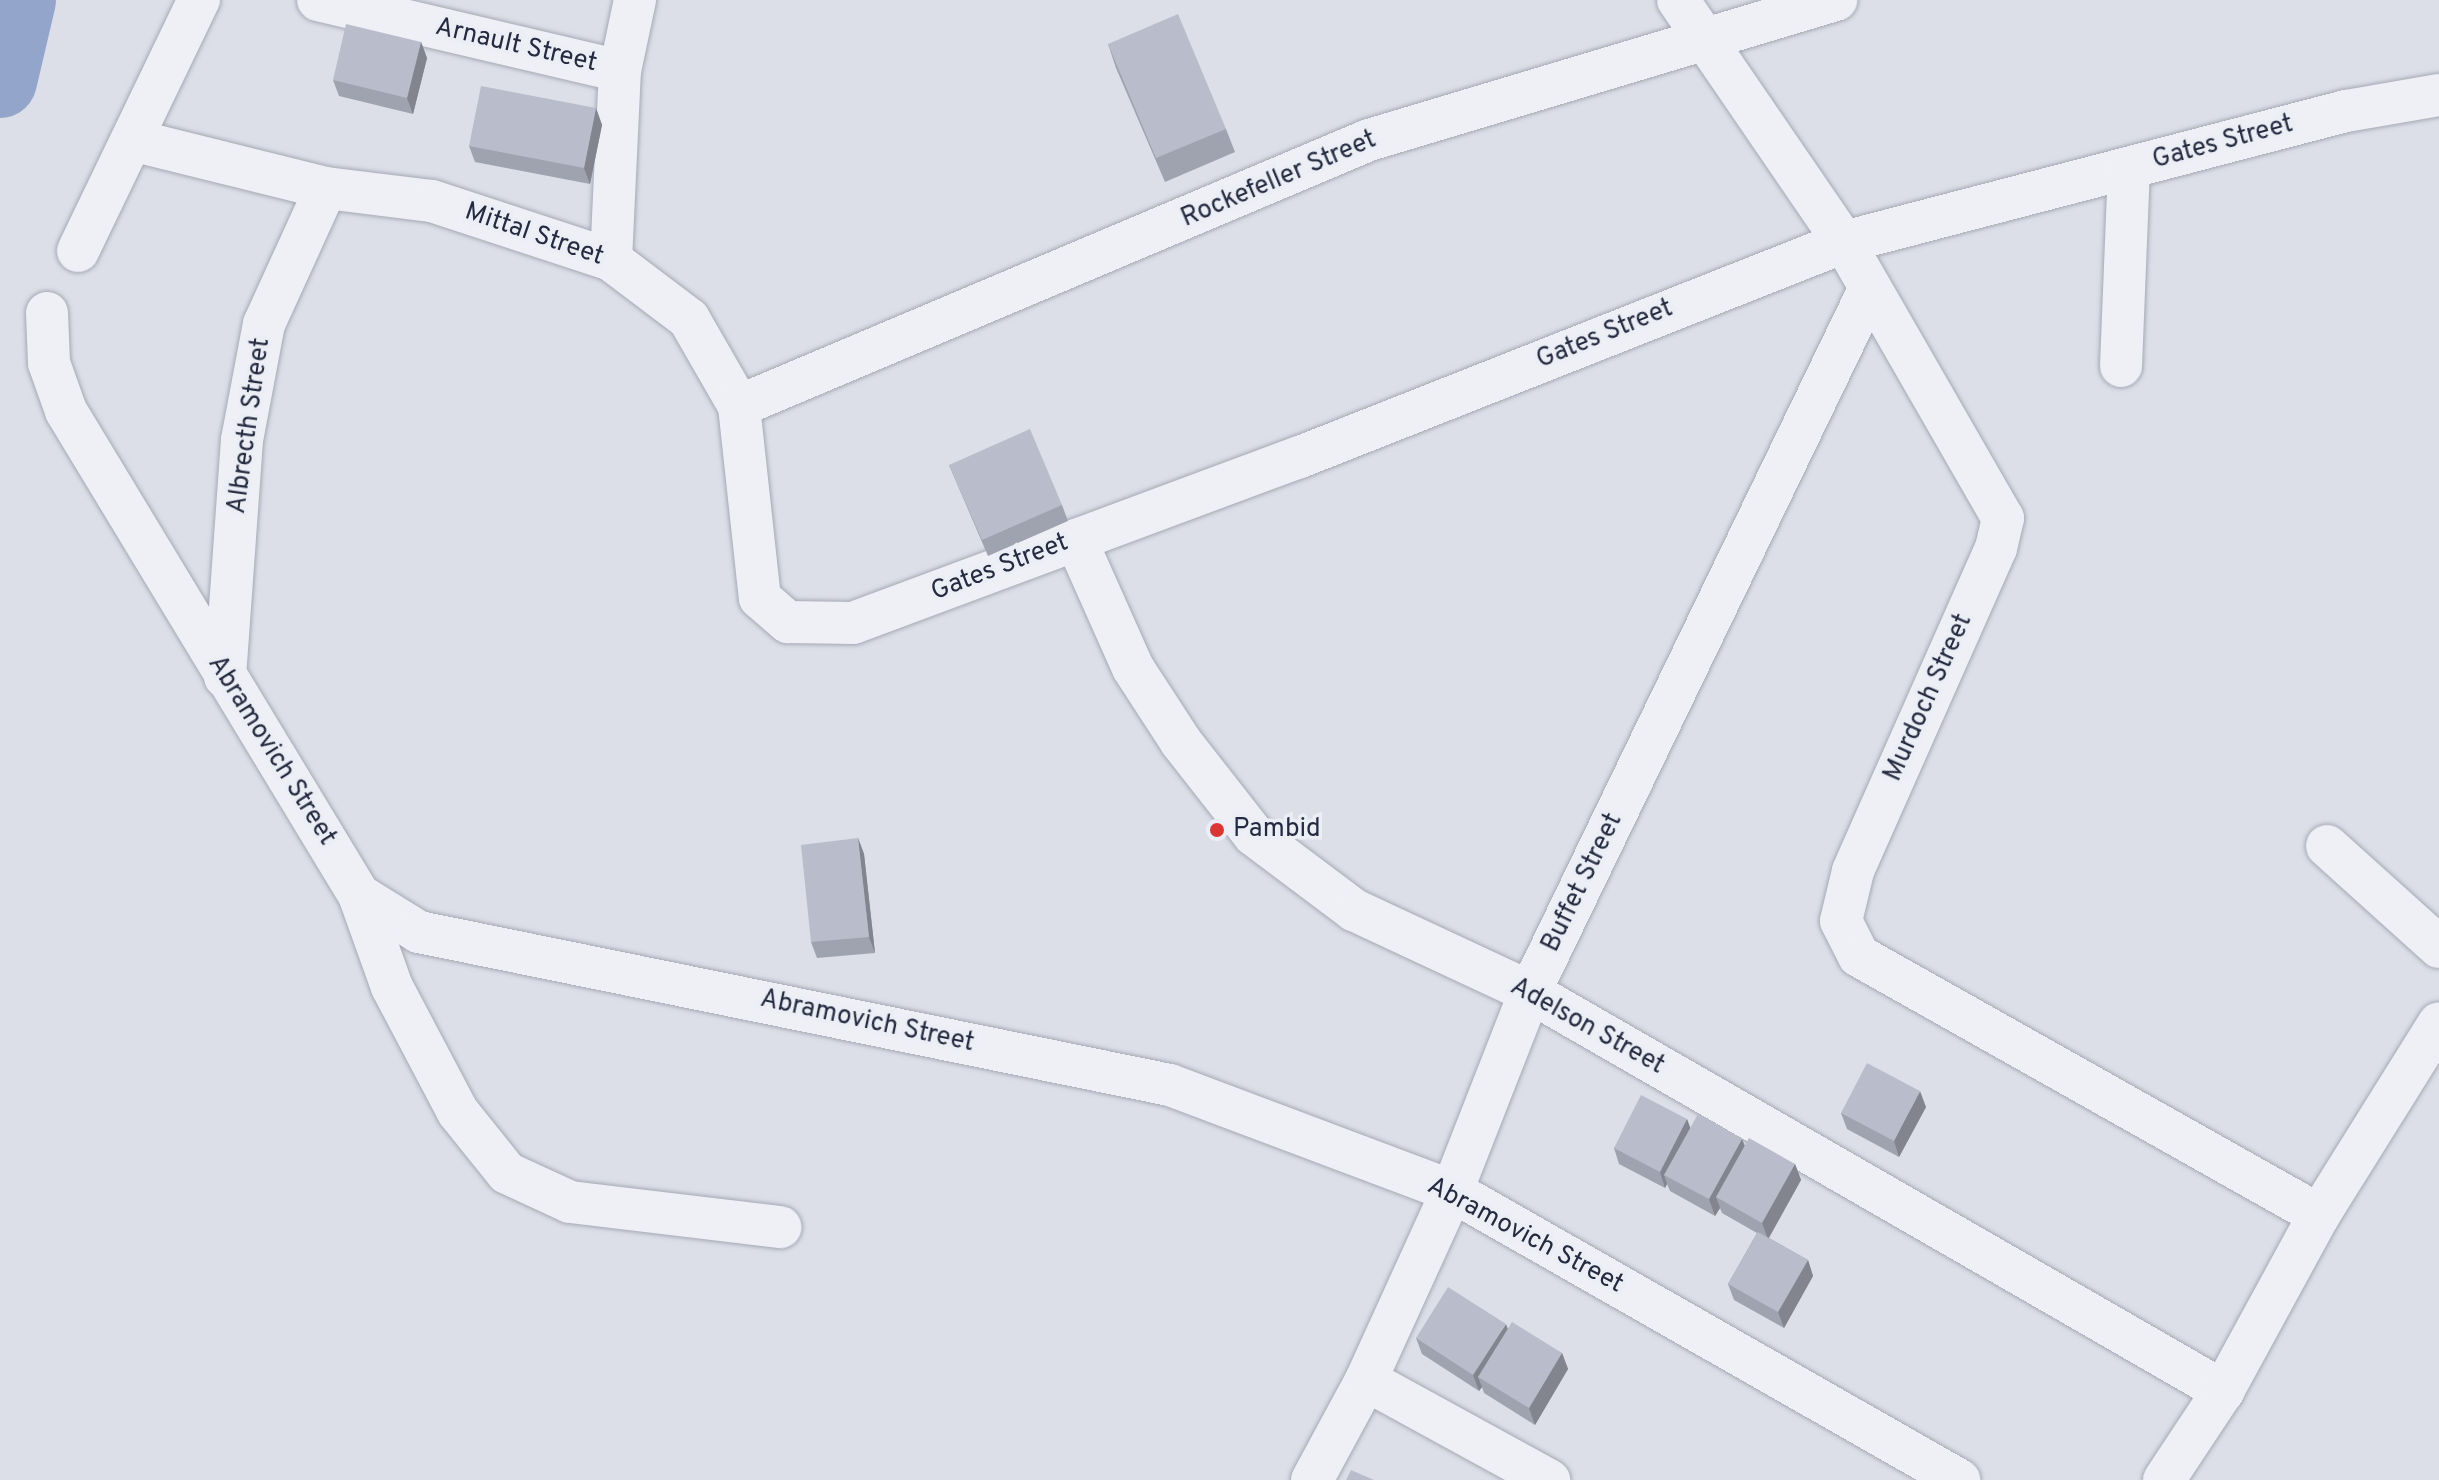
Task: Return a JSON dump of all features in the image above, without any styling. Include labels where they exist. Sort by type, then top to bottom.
[{"type":"street","points":[[78,251],[199,0]]},
{"type":"street","name":"Arnault Street","points":[[318,0],[620,71]]},
{"type":"street","points":[[611,260],[620,71],[635,0]]},
{"type":"street","name":"Murdoch Street","points":[[1678,0],[1844,242],[1868,292],[2003,518],[1996,548],[1853,871],[1841,921],[1859,956],[2319,1215]]},
{"type":"street","name":"Rockefeller Street","points":[[739,406],[1369,140],[1836,0]]},
{"type":"street","name":"Gates Street","points":[[788,622],[853,623],[1076,540],[1844,242],[2346,111],[2439,95]]},
{"type":"street","name":"Mittal Street","points":[[132,140],[326,188],[432,201],[611,260],[689,319],[739,406],[760,598],[788,622]]},
{"type":"street","points":[[2121,366],[2129,168]]},
{"type":"street","name":"Albrecth Street","points":[[225,677],[242,440],[264,324],[326,188]]},
{"type":"street","name":"Buffet Street","points":[[1312,1480],[1366,1380],[1452,1191],[1530,992],[1868,292]]},
{"type":"street","name":"Abramovich Street","points":[[47,313],[49,363],[66,411],[225,677],[359,895],[419,932],[1170,1085],[1452,1191],[1959,1480]]},
{"type":"street","name":"Adelson Street","points":[[1076,540],[1133,668],[1181,742],[1254,835],[1354,910],[1530,992],[2223,1391]]},
{"type":"street","points":[[2327,846],[2439,947]]},
{"type":"street","points":[[359,895],[392,987],[458,1112],[507,1173],[570,1202],[781,1227]]},
{"type":"street","points":[[2164,1480],[2223,1391],[2319,1215],[2439,1023]]},
{"type":"street","points":[[1366,1380],[1549,1480]]},
{"type":"building","points":[[1178,14],[1226,129],[1156,158],[1108,44]]},
{"type":"building","points":[[346,24],[421,42],[407,98],[333,80]]},
{"type":"building","points":[[481,86],[596,108],[584,168],[469,146]]},
{"type":"building","points":[[1030,429],[1062,505],[982,540],[949,465]]},
{"type":"building","points":[[858,838],[869,937],[811,942],[801,845]]},
{"type":"building","points":[[1867,1063],[1920,1091],[1894,1141],[1841,1113]]},
{"type":"building","points":[[1641,1095],[1687,1119],[1660,1172],[1614,1148]]},
{"type":"building","points":[[1698,1114],[1742,1139],[1709,1199],[1664,1175]]},
{"type":"building","points":[[1749,1138],[1795,1164],[1762,1223],[1716,1197]]},
{"type":"building","points":[[1758,1232],[1808,1260],[1778,1312],[1728,1284]]},
{"type":"building","points":[[1448,1287],[1506,1324],[1473,1375],[1416,1338]]},
{"type":"building","points":[[1512,1322],[1562,1353],[1529,1408],[1478,1377]]},
{"type":"building","points":[[1351,1470],[1374,1480],[1346,1480]]},
{"type":"waterway","points":[[0,81],[19,0]]},
{"type":"place","name":"Pambid","points":[[1217,830]]}]
